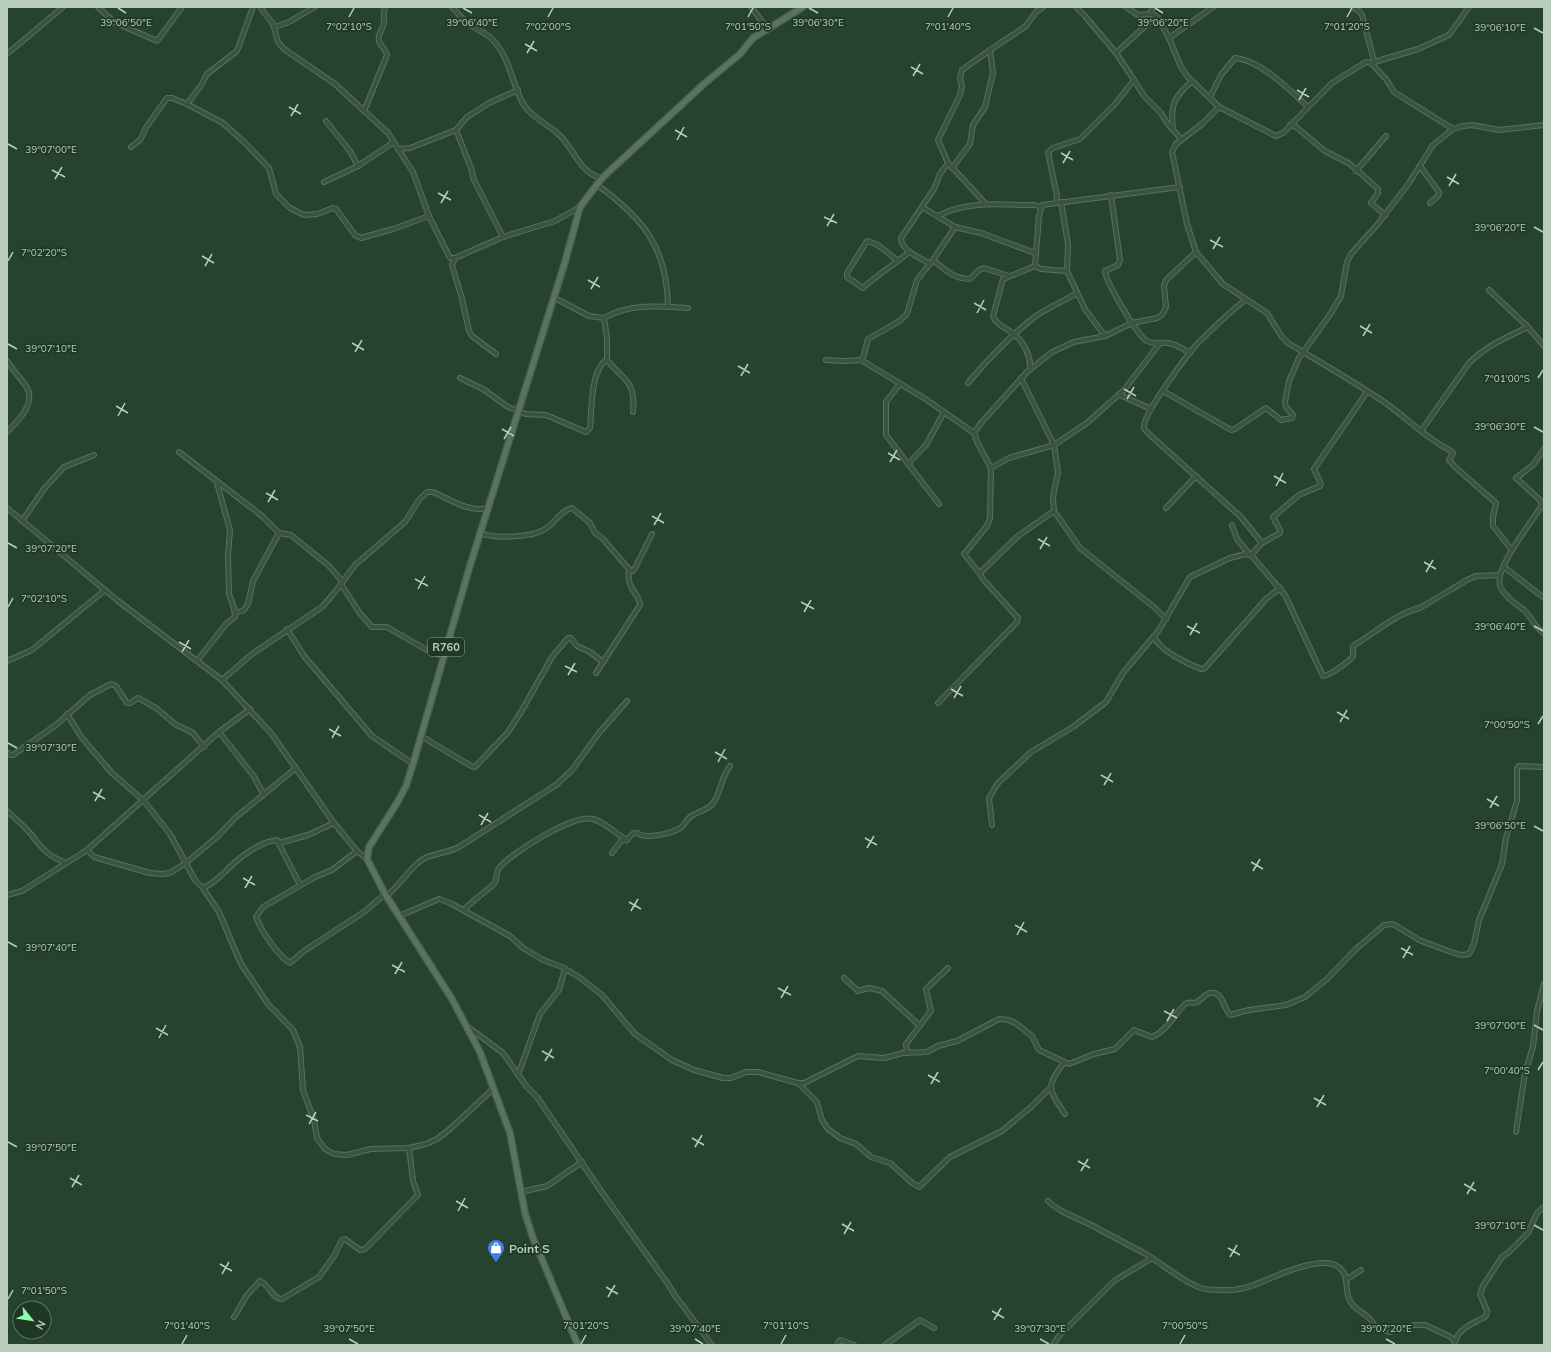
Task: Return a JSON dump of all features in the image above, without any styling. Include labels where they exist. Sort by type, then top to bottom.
[{"type":"main road","name":"R760","points":[[367,859],[369,847],[397,804],[406,786],[443,656],[580,207],[602,178],[705,83],[740,54],[752,38],[803,7]]},
{"type":"main road","points":[[367,859],[386,895],[452,999],[480,1052],[512,1142],[521,1192],[533,1238],[578,1345]]},
{"type":"street","points":[[7,54],[63,7]]},
{"type":"street","points":[[98,7],[114,22],[157,41],[182,7]]},
{"type":"street","points":[[187,104],[202,84],[207,74],[237,51],[253,7]]},
{"type":"street","points":[[260,7],[275,27],[278,42],[284,49],[335,84],[364,112],[384,128],[413,172],[429,216],[448,256],[455,258],[503,237],[555,221],[580,207]]},
{"type":"street","points":[[275,27],[289,22],[315,7]]},
{"type":"street","points":[[364,112],[387,55],[386,51],[379,42],[379,36],[384,24],[382,18],[385,7]]},
{"type":"street","points":[[452,7],[466,21],[492,40],[507,61],[522,102],[528,110],[563,138],[588,172],[594,177],[602,178]]},
{"type":"street","points":[[751,7],[767,28]]},
{"type":"street","points":[[985,203],[948,163],[938,140],[960,95],[960,74],[963,69],[1026,26],[1036,12],[1043,7]]},
{"type":"street","points":[[1076,7],[1116,53],[1144,96],[1161,113],[1181,139]]},
{"type":"street","points":[[1126,7],[1138,15],[1150,14],[1156,16],[1169,38],[1184,72],[1219,107],[1276,136],[1283,133],[1307,106],[1335,80],[1361,65],[1418,49],[1449,35],[1469,7]]},
{"type":"street","points":[[1150,14],[1153,7]]},
{"type":"street","points":[[1169,38],[1213,7]]},
{"type":"street","points":[[1352,7],[1359,11],[1362,15],[1373,62],[1394,92],[1453,129]]},
{"type":"street","points":[[1116,53],[1156,16]]},
{"type":"street","points":[[952,168],[970,144],[973,125],[985,107],[993,72],[990,50]]},
{"type":"street","points":[[1210,97],[1221,75],[1236,58],[1245,60],[1266,72],[1307,106]]},
{"type":"street","points":[[1106,336],[1085,309],[1068,271],[1068,244],[1048,154],[1049,150],[1080,139],[1115,104],[1134,80]]},
{"type":"street","points":[[1173,130],[1172,116],[1176,96],[1192,81]]},
{"type":"street","points":[[398,149],[410,148],[456,130],[467,117],[488,103],[518,90]]},
{"type":"street","points":[[131,147],[140,140],[147,126],[167,98],[172,98],[187,104],[223,123],[245,143],[269,168],[276,194],[290,208],[299,214],[310,215],[336,208],[355,235],[361,238],[387,231],[429,216]]},
{"type":"street","points":[[1219,107],[1202,124],[1181,139],[1173,148],[1172,157],[1180,187],[1186,224],[1196,252],[1220,281],[1245,300],[1263,310],[1270,316],[1282,337],[1367,392],[1431,440],[1451,451],[1453,454],[1449,460],[1454,466],[1496,503],[1493,526],[1512,550]]},
{"type":"street","points":[[326,121],[350,151],[358,166]]},
{"type":"street","points":[[1290,124],[1295,126],[1318,146],[1350,164],[1356,171],[1378,189],[1378,193],[1371,203],[1385,215]]},
{"type":"street","points":[[1163,391],[1231,430],[1235,429],[1266,408],[1281,420],[1289,420],[1293,415],[1285,404],[1288,387],[1294,368],[1303,352],[1341,296],[1347,262],[1414,176],[1433,145],[1453,129],[1472,125],[1499,130],[1544,125]]},
{"type":"street","points":[[456,130],[471,168],[474,180],[503,237]]},
{"type":"street","points":[[1356,171],[1386,136]]},
{"type":"street","points":[[324,182],[358,166],[394,142]]},
{"type":"street","points":[[948,163],[940,174],[934,189],[901,238],[901,243],[909,252],[932,262],[950,274],[958,277],[970,279],[979,270],[984,268],[1010,276]]},
{"type":"street","points":[[1420,166],[1439,192],[1438,196],[1430,203]]},
{"type":"street","points":[[596,184],[622,203],[654,242],[665,273],[668,306]]},
{"type":"street","points":[[1041,207],[1045,204],[1180,187]]},
{"type":"street","points":[[1111,196],[1120,260],[1118,265],[1106,270],[1104,273],[1132,323],[1144,340],[1154,344],[1172,344],[1190,353]]},
{"type":"street","points":[[938,216],[946,211],[985,203],[1035,205],[1041,207]]},
{"type":"street","points":[[922,207],[955,227],[981,233],[1035,253]]},
{"type":"street","points":[[1035,266],[1035,253],[1041,207]]},
{"type":"street","points":[[861,360],[864,355],[868,339],[898,322],[907,314],[917,280],[932,262],[955,227]]},
{"type":"street","points":[[898,261],[878,246],[867,241],[847,273],[847,277],[863,288],[879,274],[898,261],[909,252]]},
{"type":"street","points":[[974,433],[1021,378],[1046,356],[1061,347],[1074,342],[1106,336],[1132,323],[1157,318],[1162,315],[1166,307],[1164,286],[1166,280],[1196,252]]},
{"type":"street","points":[[455,258],[452,265],[462,299],[467,328],[472,336],[496,354]]},
{"type":"street","points":[[1030,369],[1029,355],[1016,335],[999,324],[993,316],[1000,294],[1002,281],[1005,277],[1035,266],[1041,269],[1068,271]]},
{"type":"street","points":[[1489,290],[1528,327],[1544,346]]},
{"type":"street","points":[[968,383],[986,362],[1037,316],[1077,293]]},
{"type":"street","points":[[553,297],[589,316],[604,318],[625,309],[656,305],[688,308]]},
{"type":"street","points":[[1245,300],[1190,353],[1163,391],[1144,422],[1147,432],[1196,476],[1223,503],[1241,517],[1262,543]]},
{"type":"street","points":[[604,318],[607,338],[607,360],[622,374],[632,389],[635,396],[634,412]]},
{"type":"street","points":[[1421,431],[1469,363],[1478,354],[1500,340],[1528,327]]},
{"type":"street","points":[[991,468],[1009,458],[1054,445],[1087,423],[1120,395],[1160,343]]},
{"type":"street","points":[[460,378],[483,389],[508,407],[526,414],[546,415],[588,431],[590,428],[593,393],[598,370],[602,363],[607,360]]},
{"type":"street","points":[[826,360],[843,362],[861,360],[899,385],[927,400],[974,433],[978,444],[991,468],[989,523],[964,554],[1018,618],[1017,622],[938,702]]},
{"type":"street","points":[[7,361],[27,387],[29,398],[28,407],[7,432]]},
{"type":"street","points":[[1021,378],[1054,445],[1058,472],[1052,497],[1054,511],[1080,548],[1154,607],[1166,619]]},
{"type":"street","points":[[899,385],[886,402],[885,432],[888,439],[939,504]]},
{"type":"street","points":[[992,825],[989,798],[998,783],[1031,752],[1073,727],[1106,702],[1123,672],[1154,636],[1166,619],[1190,577],[1230,558],[1250,555],[1262,543],[1280,533],[1280,530],[1274,520],[1275,515],[1299,495],[1320,486],[1321,484],[1314,469],[1367,392]]},
{"type":"street","points":[[1120,395],[1151,409]]},
{"type":"street","points":[[908,464],[926,445],[944,412]]},
{"type":"street","points":[[1544,449],[1533,465],[1516,478],[1540,500],[1543,506],[1512,550],[1500,576],[1500,586],[1503,591],[1528,614],[1537,628],[1544,633]]},
{"type":"street","points":[[179,452],[217,483],[262,516],[279,533],[291,535],[329,566],[342,583],[359,612],[372,627],[387,627],[425,649],[443,656]]},
{"type":"street","points":[[22,520],[44,489],[64,467],[94,455]]},
{"type":"street","points":[[1166,508],[1196,476]]},
{"type":"street","points":[[197,661],[226,624],[235,617],[229,594],[228,556],[230,530],[217,483]]},
{"type":"street","points":[[222,680],[252,654],[322,606],[355,565],[405,522],[419,500],[427,492],[433,492],[470,508],[480,510],[488,508]]},
{"type":"street","points":[[7,508],[105,590],[173,644],[222,680],[271,732],[334,823],[357,851],[367,859]]},
{"type":"street","points":[[480,533],[489,536],[506,536],[542,531],[567,510],[572,508],[590,523],[595,533],[602,538],[632,571],[634,570],[652,534]]},
{"type":"street","points":[[980,574],[992,560],[1018,536],[1054,511]]},
{"type":"street","points":[[1232,525],[1237,539],[1280,588],[1289,602],[1298,626],[1309,644],[1323,676],[1330,674],[1349,659],[1353,655],[1353,646],[1382,626],[1420,608],[1476,576],[1500,576]]},
{"type":"street","points":[[235,613],[244,610],[248,604],[253,581],[279,533]]},
{"type":"street","points":[[1504,567],[1544,598]]},
{"type":"street","points":[[596,673],[640,605],[628,583],[629,569]]},
{"type":"street","points":[[1154,636],[1157,642],[1164,648],[1192,665],[1201,669],[1205,668],[1266,599],[1280,588]]},
{"type":"street","points":[[7,661],[32,650],[105,590]]},
{"type":"street","points":[[287,629],[304,656],[372,736],[413,764]]},
{"type":"street","points":[[421,736],[471,766],[476,767],[508,732],[552,657],[568,638],[571,638],[577,646],[586,649],[603,662]]},
{"type":"street","points":[[7,752],[10,755],[13,755],[56,726],[67,714],[90,695],[111,684],[116,686],[127,703],[130,703],[138,698],[156,708],[175,724],[192,732],[204,747]]},
{"type":"street","points":[[357,851],[332,870],[300,885],[263,907],[256,917],[285,960],[290,963],[304,951],[364,912],[394,890],[410,870],[425,858],[444,854],[458,847],[556,785],[572,770],[598,732],[627,701]]},
{"type":"street","points":[[7,895],[22,891],[87,850],[144,801],[219,732],[250,709]]},
{"type":"street","points":[[67,714],[82,738],[112,773],[144,801],[170,834],[194,880],[203,888],[224,922],[241,964],[268,1004],[293,1030],[298,1040],[301,1082],[317,1138],[330,1153],[340,1156],[356,1154],[371,1149],[410,1148],[437,1139],[494,1088]]},
{"type":"street","points":[[219,732],[253,775],[263,793]]},
{"type":"street","points":[[612,853],[622,841],[627,840],[632,834],[637,832],[647,836],[668,833],[681,828],[689,817],[712,805],[723,777],[730,766]]},
{"type":"street","points":[[399,916],[439,899],[444,900],[510,936],[522,948],[579,977],[602,995],[635,1034],[672,1060],[694,1070],[724,1078],[730,1078],[746,1072],[758,1072],[798,1083],[808,1081],[858,1056],[884,1058],[907,1053],[924,1052],[957,1041],[999,1019],[1009,1020],[1017,1024],[1032,1036],[1039,1050],[1064,1063],[1069,1064],[1094,1054],[1115,1049],[1134,1030],[1154,1037],[1163,1030],[1185,1004],[1189,1001],[1197,1002],[1209,993],[1214,993],[1220,996],[1230,1015],[1295,1002],[1314,992],[1356,948],[1384,925],[1392,924],[1419,940],[1451,952],[1461,955],[1469,954],[1474,944],[1479,920],[1502,864],[1506,838],[1517,802],[1517,769],[1519,766],[1544,767]]},
{"type":"street","points":[[87,850],[94,857],[156,874],[170,873],[186,863],[263,793],[296,768]]},
{"type":"street","points":[[7,811],[30,833],[41,849],[66,864]]},
{"type":"street","points":[[464,910],[494,883],[498,869],[504,863],[537,840],[570,822],[592,819],[603,824],[627,840]]},
{"type":"street","points":[[280,843],[308,835],[334,823]]},
{"type":"street","points":[[203,888],[215,882],[232,865],[251,851],[277,840],[280,843],[300,885]]},
{"type":"street","points":[[907,1053],[906,1044],[931,1011],[926,990],[948,968]]},
{"type":"street","points":[[518,1074],[540,1014],[559,990],[565,969]]},
{"type":"street","points":[[844,978],[858,991],[869,988],[882,991],[920,1026]]},
{"type":"street","points":[[1516,1132],[1525,1074],[1535,1033],[1537,1012],[1544,984]]},
{"type":"street","points":[[466,1026],[503,1053],[518,1074],[538,1097],[601,1192],[688,1314],[712,1345]]},
{"type":"street","points":[[798,1083],[817,1102],[822,1120],[828,1129],[840,1138],[856,1144],[871,1157],[890,1163],[911,1182],[919,1187],[950,1157],[1002,1131],[1031,1107],[1051,1087],[1056,1073],[1064,1063]]},
{"type":"street","points":[[1051,1087],[1052,1094],[1065,1114]]},
{"type":"street","points":[[234,1317],[247,1295],[260,1281],[266,1285],[276,1298],[282,1299],[319,1277],[334,1256],[342,1240],[345,1239],[360,1250],[365,1249],[418,1195],[414,1181],[410,1148]]},
{"type":"street","points":[[521,1192],[547,1186],[582,1162]]},
{"type":"street","points":[[1048,1201],[1059,1211],[1085,1222],[1152,1258],[1194,1285],[1213,1290],[1248,1287],[1271,1277],[1309,1265],[1321,1263],[1336,1265],[1342,1270],[1346,1279],[1347,1293],[1351,1302],[1359,1312],[1370,1318],[1380,1330],[1392,1332],[1414,1325],[1424,1325],[1449,1336],[1454,1343],[1462,1329],[1486,1316],[1487,1311],[1480,1294],[1483,1286],[1502,1257],[1528,1233],[1537,1213],[1544,1207]]},
{"type":"street","points":[[1053,1345],[1059,1336],[1114,1281],[1152,1258]]},
{"type":"street","points":[[1346,1279],[1361,1270]]},
{"type":"street","points":[[885,1345],[920,1320],[934,1328]]},
{"type":"street","points":[[837,1345],[840,1340],[854,1345]]},
{"type":"place","name":"Point S","points":[[496,1263]]}]
